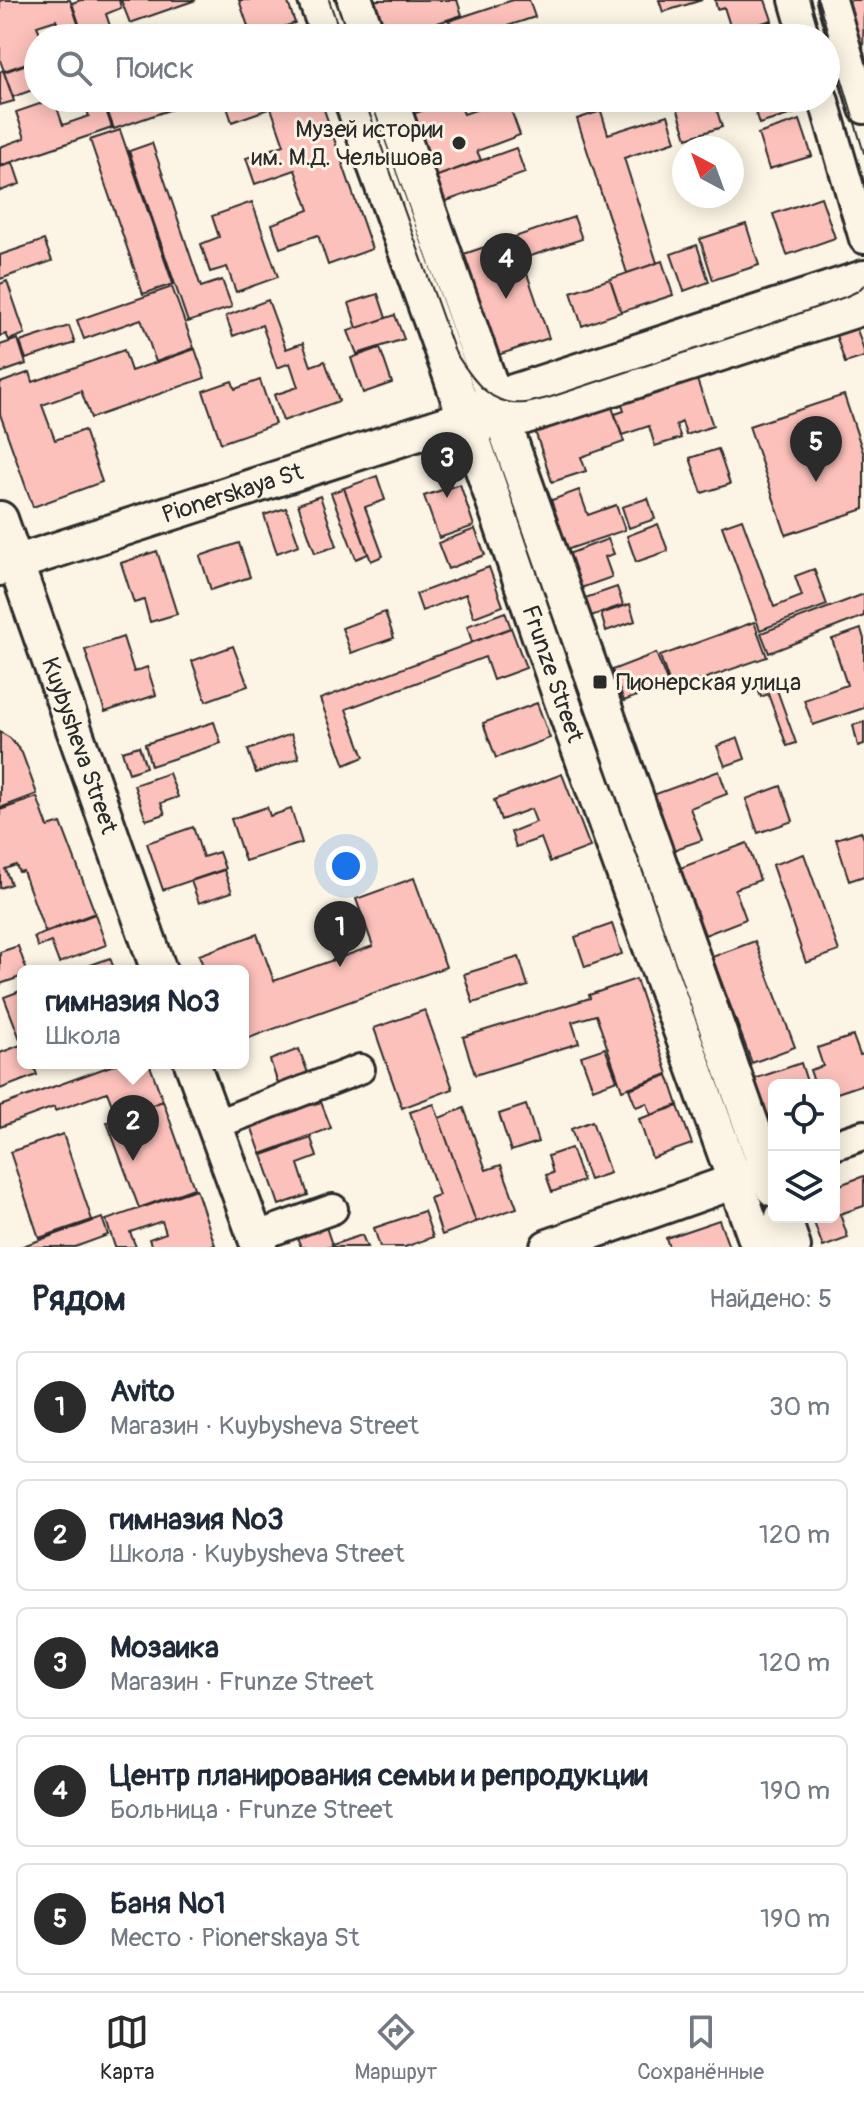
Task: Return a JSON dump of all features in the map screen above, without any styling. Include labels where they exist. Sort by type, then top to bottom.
[{"type":"main road","points":[[316,0],[325,24]]},
{"type":"main road","points":[[355,0],[363,24]]},
{"type":"main road","name":"Frunze Street","points":[[356,112],[561,698],[759,1247]]},
{"type":"main road","name":"Frunze Street","points":[[394,112],[768,1164]]},
{"type":"main road","name":"Pionerskaya St","points":[[500,410],[864,278]]},
{"type":"main road","name":"Pionerskaya St","points":[[8,566],[465,418],[864,307]]},
{"type":"main road","name":"Kuybysheva Street","points":[[0,519],[8,566],[157,965]]},
{"type":"main road","points":[[194,1069],[257,1242]]},
{"type":"main road","points":[[548,1247],[735,1182],[768,1176]]},
{"type":"main road","points":[[785,1223],[793,1247]]},
{"type":"street","points":[[794,0],[801,24]]},
{"type":"street","points":[[832,0],[839,24]]},
{"type":"street","points":[[840,27],[864,109]]},
{"type":"street","points":[[827,112],[864,239]]},
{"type":"street","points":[[214,1125],[360,1069]]},
{"type":"street","points":[[840,1143],[864,1135]]},
{"type":"street","points":[[257,1242],[333,1209]]},
{"type":"building","points":[[70,0],[78,24],[57,24],[56,20],[24,24],[24,64],[4,71],[0,60],[0,1]]},
{"type":"building","points":[[81,0],[119,0],[121,8],[106,14],[109,24],[79,24],[72,3]]},
{"type":"building","points":[[121,0],[196,0],[130,23]]},
{"type":"building","points":[[239,0],[287,0],[295,23],[292,24],[247,24]]},
{"type":"building","points":[[372,0],[457,0],[462,15],[435,24],[380,24]]},
{"type":"building","points":[[513,0],[529,0],[535,17],[514,24],[450,24],[449,21]]},
{"type":"building","points":[[659,0],[702,0],[663,12]]},
{"type":"building","points":[[715,0],[765,0],[772,20],[759,24],[729,24],[724,7],[717,9]]},
{"type":"building","points":[[864,0],[863,58],[846,2]]},
{"type":"building","points":[[24,65],[24,93],[13,97],[4,72]]},
{"type":"building","points":[[3,70],[14,101],[0,105],[0,72]]},
{"type":"building","points":[[24,109],[24,112],[58,112],[63,125],[89,116],[87,112],[107,112],[112,128],[0,166],[0,147],[25,138],[16,112]]},
{"type":"building","points":[[108,112],[163,112],[114,129]]},
{"type":"building","points":[[229,112],[260,112],[232,122]]},
{"type":"building","points":[[272,112],[325,112],[372,249],[328,265],[318,235],[280,248],[272,224],[309,210],[295,170],[255,184],[246,158],[284,145]]},
{"type":"building","name":"Музей истории им. М.Д. Челышова","points":[[418,112],[512,112],[520,135],[477,151],[481,160],[432,178],[410,115]]},
{"type":"building","points":[[598,112],[601,112],[608,134],[668,115],[674,136],[672,142],[624,158],[657,263],[627,273],[577,119]]},
{"type":"building","points":[[679,112],[717,112],[722,127],[686,136]]},
{"type":"building","points":[[755,112],[799,112],[759,124]]},
{"type":"building","points":[[800,120],[812,156],[769,169],[758,134]]},
{"type":"building","points":[[120,130],[173,284],[143,294],[90,140]]},
{"type":"building","points":[[152,143],[201,287],[222,280],[232,307],[188,322],[129,151]]},
{"type":"building","points":[[516,148],[525,173],[441,203],[432,178]]},
{"type":"building","points":[[13,163],[20,184],[0,191],[0,167]]},
{"type":"building","points":[[821,197],[835,238],[787,255],[773,214]]},
{"type":"building","points":[[252,202],[278,277],[236,292],[227,267],[210,272],[201,244],[219,237],[212,216]]},
{"type":"building","points":[[574,217],[582,239],[522,259],[549,338],[495,356],[461,255]]},
{"type":"building","points":[[746,224],[759,265],[713,280],[700,239]]},
{"type":"building","points":[[44,240],[52,261],[0,279],[0,255]]},
{"type":"building","points":[[697,245],[709,282],[684,291],[671,254]]},
{"type":"building","points":[[662,261],[673,295],[621,312],[610,279]]},
{"type":"building","points":[[610,279],[621,312],[582,326],[571,292]]},
{"type":"building","points":[[7,281],[25,334],[9,340],[6,334],[0,336],[0,284]]},
{"type":"building","points":[[172,287],[194,348],[156,362],[141,319],[84,339],[77,320]]},
{"type":"building","points":[[378,294],[386,318],[357,328],[349,303]]},
{"type":"building","points":[[268,300],[286,349],[303,343],[311,366],[325,361],[339,401],[283,421],[274,395],[298,387],[290,363],[277,368],[262,325],[233,336],[226,316]]},
{"type":"building","points":[[395,315],[404,339],[357,354],[348,331]]},
{"type":"building","points":[[855,323],[864,357],[845,363],[834,329]]},
{"type":"building","points":[[69,326],[75,343],[26,359],[20,342]]},
{"type":"building","points":[[18,339],[26,364],[0,373],[0,345]]},
{"type":"building","points":[[380,348],[392,383],[363,393],[351,358]]},
{"type":"building","points":[[195,349],[205,378],[91,418],[81,391],[42,405],[55,440],[84,430],[102,482],[33,507],[0,414],[0,383],[30,372],[33,382],[124,350],[131,371]]},
{"type":"building","points":[[696,377],[713,426],[686,435],[682,422],[676,425],[681,438],[655,446],[649,426],[622,435],[615,414],[624,411],[621,402]]},
{"type":"building","points":[[260,380],[275,424],[221,443],[203,391],[232,381],[235,389]]},
{"type":"building","points":[[844,395],[864,455],[864,509],[786,535],[749,426]]},
{"type":"building","points":[[611,404],[624,442],[581,457],[586,471],[552,482],[535,431]]},
{"type":"building","points":[[718,449],[730,484],[702,493],[690,458]]},
{"type":"building","points":[[377,476],[385,500],[365,507],[383,556],[371,561],[344,488]]},
{"type":"building","points":[[460,484],[474,526],[439,538],[424,496]]},
{"type":"building","points":[[344,488],[368,554],[356,559],[331,493]]},
{"type":"building","points":[[579,490],[588,515],[616,505],[625,530],[566,550],[549,501]]},
{"type":"building","points":[[320,496],[337,546],[315,553],[298,504]]},
{"type":"building","points":[[648,498],[655,519],[629,528],[622,507]]},
{"type":"building","points":[[286,508],[299,545],[277,553],[264,515]]},
{"type":"building","points":[[742,519],[774,607],[802,596],[795,576],[814,569],[827,605],[760,630],[722,526]]},
{"type":"building","points":[[658,524],[668,551],[636,562],[627,536]]},
{"type":"building","points":[[475,529],[485,555],[448,569],[438,543]]},
{"type":"building","points":[[608,539],[614,554],[605,557],[612,577],[581,588],[568,554]]},
{"type":"building","points":[[239,543],[250,577],[211,590],[200,556]]},
{"type":"building","points":[[157,551],[177,614],[150,622],[144,600],[134,603],[121,563]]},
{"type":"building","points":[[489,567],[503,606],[474,617],[466,594],[422,611],[416,594]]},
{"type":"building","points":[[617,587],[623,605],[591,616],[585,598]]},
{"type":"building","points":[[864,594],[864,616],[769,653],[761,633]]},
{"type":"building","points":[[630,604],[635,621],[606,631],[601,614]]},
{"type":"building","points":[[385,612],[394,638],[351,653],[342,628]]},
{"type":"building","points":[[505,612],[511,628],[472,642],[467,626]]},
{"type":"building","points":[[754,622],[767,657],[672,690],[660,656]]},
{"type":"building","points":[[511,628],[526,668],[493,680],[485,657],[346,709],[364,757],[345,765],[320,699]]},
{"type":"building","points":[[861,629],[864,639],[864,708],[813,725],[804,700],[847,685],[832,639]]},
{"type":"building","points":[[123,637],[134,672],[147,667],[156,695],[105,712],[85,650]]},
{"type":"building","points":[[233,646],[248,686],[206,701],[192,661]]},
{"type":"building","points":[[656,653],[668,684],[624,701],[612,670]]},
{"type":"building","points":[[772,676],[796,743],[787,746],[768,694],[761,697],[755,682]]},
{"type":"building","points":[[537,703],[550,738],[496,758],[483,723]]},
{"type":"building","points":[[214,722],[221,743],[151,766],[145,744]]},
{"type":"building","points":[[864,722],[864,744],[858,746],[853,725]]},
{"type":"building","points":[[0,732],[10,738],[22,753],[37,794],[0,808]]},
{"type":"building","points":[[291,734],[299,758],[256,773],[248,750]]},
{"type":"building","points":[[738,738],[745,759],[725,766],[717,746]]},
{"type":"building","points":[[139,746],[146,767],[129,773],[122,751]]},
{"type":"building","points":[[719,771],[727,794],[690,808],[702,840],[673,850],[653,795]]},
{"type":"building","points":[[169,773],[178,797],[161,803],[165,814],[146,820],[134,785]]},
{"type":"building","points":[[562,774],[590,847],[550,862],[541,838],[516,847],[511,832],[536,822],[531,809],[501,820],[494,800]]},
{"type":"building","points":[[781,786],[793,821],[758,833],[746,799]]},
{"type":"building","points":[[37,797],[48,827],[61,823],[95,913],[45,932],[23,871],[19,872],[16,865],[5,869],[11,884],[0,888],[0,810]]},
{"type":"building","points":[[267,807],[270,816],[291,809],[302,843],[245,861],[231,819]]},
{"type":"building","points":[[193,827],[203,857],[219,852],[225,869],[163,890],[147,843]]},
{"type":"building","points":[[861,831],[864,839],[864,876],[849,881],[836,839]]},
{"type":"building","points":[[747,843],[760,880],[735,889],[746,919],[705,935],[680,868]]},
{"type":"building","points":[[804,854],[839,951],[806,963],[772,865]]},
{"type":"building","points":[[224,870],[232,892],[199,903],[191,881]]},
{"type":"building","points":[[414,878],[446,967],[249,1038],[249,965],[203,965],[199,955],[257,934],[274,981],[373,946],[356,899]]},
{"type":"building","points":[[95,914],[106,945],[59,963],[51,942],[38,947],[34,937]]},
{"type":"building","points":[[612,924],[622,954],[585,967],[575,937]]},
{"type":"building","points":[[755,941],[795,1047],[752,1063],[712,957]]},
{"type":"building","points":[[18,946],[25,965],[17,965],[17,978],[0,984],[0,952]]},
{"type":"building","points":[[519,957],[528,986],[473,1003],[464,974]]},
{"type":"building","points":[[110,958],[113,965],[91,965]]},
{"type":"building","points":[[636,979],[668,1074],[622,1090],[596,1015],[572,1022],[579,1043],[475,1075],[463,1037],[590,998],[589,995]]},
{"type":"building","points":[[17,992],[17,1031],[4,997]]},
{"type":"building","points":[[425,1010],[453,1089],[402,1108],[374,1028]]},
{"type":"building","points":[[853,1036],[860,1055],[864,1054],[864,1084],[840,1092],[840,1079],[813,1079],[810,1070],[823,1066],[817,1048]]},
{"type":"building","points":[[17,1046],[17,1069],[35,1069],[37,1075],[0,1089],[0,1053]]},
{"type":"building","points":[[605,1048],[617,1080],[593,1089],[581,1056]]},
{"type":"building","points":[[299,1049],[312,1084],[282,1095],[270,1060]]},
{"type":"building","points":[[801,1063],[806,1079],[768,1079],[767,1117],[754,1079]]},
{"type":"building","points":[[102,1069],[151,1069],[163,1101],[117,1118],[107,1092],[0,1127],[0,1106]]},
{"type":"building","points":[[668,1075],[678,1105],[651,1115],[647,1103],[636,1107],[629,1089]]},
{"type":"building","points":[[163,1101],[194,1188],[139,1208],[107,1122]]},
{"type":"building","points":[[309,1101],[311,1105],[321,1102],[331,1128],[261,1154],[248,1117]]},
{"type":"building","points":[[434,1104],[476,1222],[442,1235],[430,1198],[439,1195],[410,1112]]},
{"type":"building","points":[[526,1105],[538,1142],[511,1151],[499,1114]]},
{"type":"building","points":[[678,1106],[692,1144],[652,1158],[639,1119]]},
{"type":"building","points":[[464,1108],[486,1170],[501,1165],[517,1208],[476,1222],[439,1118]]},
{"type":"building","points":[[592,1121],[610,1173],[589,1180],[571,1129]]},
{"type":"building","points":[[63,1134],[92,1220],[39,1238],[10,1152]]},
{"type":"building","points":[[311,1138],[317,1157],[298,1164],[308,1195],[279,1205],[262,1155]]},
{"type":"building","points":[[571,1148],[583,1181],[552,1192],[546,1175],[553,1173],[548,1156]]},
{"type":"building","points":[[864,1176],[864,1206],[840,1214],[840,1185]]},
{"type":"building","points":[[196,1189],[215,1245],[152,1247],[149,1239],[166,1233],[162,1221],[130,1232],[136,1247],[115,1247],[106,1220]]},
{"type":"building","points":[[424,1211],[433,1237],[405,1247],[380,1247],[374,1228]]},
{"type":"building","points":[[840,1214],[848,1238],[823,1247],[814,1223],[840,1223]]},
{"type":"building","points":[[102,1218],[108,1235],[75,1247],[20,1247]]},
{"type":"building","points":[[719,1220],[729,1247],[669,1247],[666,1238]]},
{"type":"building","points":[[326,1227],[332,1245],[362,1235],[367,1247],[301,1247],[297,1237]]},
{"type":"tram line","points":[[329,0],[337,24]]},
{"type":"tram line","points":[[818,0],[825,24]]},
{"type":"tram line","points":[[840,73],[864,153]]},
{"type":"tram line","points":[[369,112],[455,352],[483,389],[501,400],[525,403],[551,397],[759,328],[845,297],[864,285]]},
{"type":"place","name":"Музей истории им. М.Д. Челышова","points":[[459,143]]},
{"type":"place","name":"Центр планирования семьи и репродукции","points":[[506,299]]},
{"type":"place","name":"Баня №1","points":[[816,482]]},
{"type":"place","name":"Мозаика","points":[[447,498]]},
{"type":"place","name":"Пионерская улица","points":[[600,682]]},
{"type":"place","name":"Avito","points":[[340,967]]},
{"type":"place","name":"гимназия №3","points":[[133,1161]]}]
